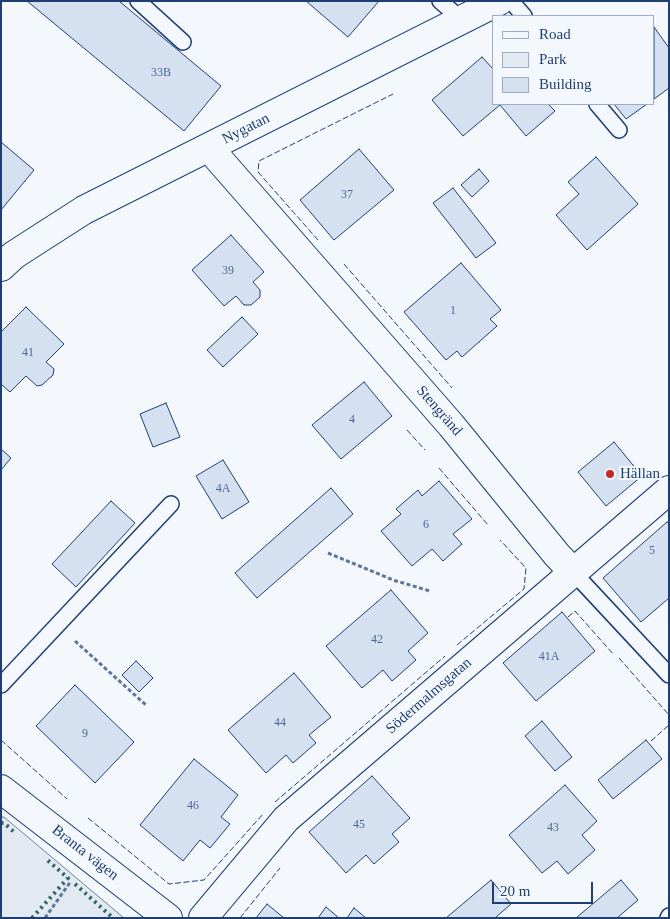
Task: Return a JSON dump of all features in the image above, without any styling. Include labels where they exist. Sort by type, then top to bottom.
[{"type":"street","name":"Nygatan","points":[[1,267],[14,255],[84,210],[499,1]]},
{"type":"street","name":"Stengränd","points":[[208,148],[451,425],[557,555],[574,573]]},
{"type":"street","name":"Södermalmsgatan","points":[[203,918],[286,819],[669,490]]},
{"type":"street","name":"Branta vägen","points":[[1,789],[168,918]]},
{"type":"lane","points":[[138,1],[183,42]]},
{"type":"lane","points":[[440,1],[462,20]]},
{"type":"lane","points":[[511,1],[523,15]]},
{"type":"lane","points":[[598,105],[619,130]]},
{"type":"lane","points":[[1,685],[170,504]]},
{"type":"lane","name":"Stengränd","points":[[574,573],[669,675]]},
{"type":"path","points":[[328,554],[393,580],[430,590]]},
{"type":"path","points":[[57,625],[147,706]]},
{"type":"path","points":[[44,918],[72,881]]},
{"type":"green space","points":[[1,817],[4,817],[124,918],[1,918]]},
{"type":"building","points":[[27,1],[119,1],[221,86],[184,131]]},
{"type":"building","points":[[306,1],[379,1],[348,37]]},
{"type":"building","points":[[655,28],[669,48],[669,88],[655,98]]},
{"type":"building","points":[[482,57],[492,68],[492,105],[500,105],[463,136],[432,100]]},
{"type":"building","points":[[500,105],[549,105],[555,111],[526,136]]},
{"type":"building","points":[[615,105],[646,105],[626,119]]},
{"type":"building","points":[[1,142],[34,170],[1,210]]},
{"type":"building","points":[[359,149],[394,190],[334,240],[300,200]]},
{"type":"building","points":[[596,157],[638,204],[587,250],[556,215],[579,194],[568,182]]},
{"type":"building","points":[[479,169],[489,181],[472,197],[461,185]]},
{"type":"building","points":[[453,188],[496,243],[476,258],[433,203]]},
{"type":"building","points":[[231,235],[264,272],[253,282],[260,290],[260,297],[251,305],[244,305],[236,296],[224,306],[192,270]]},
{"type":"building","points":[[461,263],[501,310],[490,319],[497,326],[462,357],[457,351],[446,360],[404,312]]},
{"type":"building","points":[[26,307],[64,344],[46,362],[54,369],[53,375],[42,385],[37,386],[26,376],[10,392],[1,384],[1,332]]},
{"type":"building","points":[[242,317],[258,334],[223,367],[207,350]]},
{"type":"building","points":[[364,382],[392,416],[341,459],[312,425]]},
{"type":"building","points":[[166,403],[180,437],[153,447],[140,414]]},
{"type":"building","name":"Hällan","points":[[614,442],[642,476],[606,506],[578,472]]},
{"type":"building","points":[[1,449],[11,458],[1,470]]},
{"type":"building","points":[[223,460],[249,502],[222,519],[196,476]]},
{"type":"building","points":[[439,481],[472,519],[453,534],[462,544],[443,561],[432,549],[412,566],[381,531],[401,514],[396,509],[418,490],[422,496]]},
{"type":"building","points":[[331,488],[353,514],[257,598],[235,573]]},
{"type":"building","points":[[111,501],[135,523],[76,587],[52,564]]},
{"type":"building","points":[[667,522],[669,523],[669,598],[641,622],[603,578]]},
{"type":"building","points":[[391,590],[428,633],[408,651],[416,660],[392,681],[383,670],[362,688],[326,646]]},
{"type":"building","points":[[562,612],[595,651],[536,701],[503,663]]},
{"type":"building","points":[[136,661],[153,678],[139,692],[122,675]]},
{"type":"building","points":[[294,673],[331,717],[309,735],[316,743],[293,763],[286,755],[266,773],[228,730]]},
{"type":"building","points":[[75,685],[134,742],[95,783],[36,726]]},
{"type":"building","points":[[542,721],[572,757],[555,771],[525,736]]},
{"type":"building","points":[[646,740],[662,759],[613,799],[598,780]]},
{"type":"building","points":[[194,759],[238,795],[221,817],[230,824],[210,848],[200,840],[183,861],[140,825]]},
{"type":"building","points":[[372,776],[410,818],[392,834],[399,842],[374,864],[366,855],[346,873],[309,832]]},
{"type":"building","points":[[565,785],[597,821],[582,835],[595,850],[568,874],[557,861],[542,873],[509,835]]},
{"type":"building","points":[[491,880],[511,904],[495,918],[446,918]]},
{"type":"building","points":[[621,880],[638,900],[617,918],[576,918]]},
{"type":"building","points":[[267,904],[284,918],[256,918]]},
{"type":"building","points":[[326,907],[339,918],[318,918]]},
{"type":"building","points":[[354,908],[366,918],[347,918]]},
{"type":"hedge","points":[[1,823],[4,823],[14,832]]},
{"type":"hedge","points":[[32,918],[68,878],[45,858]]},
{"type":"hedge","points":[[75,884],[113,918]]},
{"type":"fence","points":[[318,240],[258,172],[259,161],[393,94]]},
{"type":"fence","points":[[344,264],[452,388]]},
{"type":"fence","points":[[407,430],[425,450]]},
{"type":"fence","points":[[439,468],[488,525]]},
{"type":"fence","points":[[457,645],[524,589],[526,568],[500,540]]},
{"type":"fence","points":[[568,617],[575,611],[614,655]]},
{"type":"fence","points":[[275,802],[445,656]]},
{"type":"fence","points":[[619,658],[669,715]]},
{"type":"fence","points":[[651,741],[669,725]]},
{"type":"fence","points":[[1,740],[67,799]]},
{"type":"fence","points":[[88,818],[169,884],[204,880],[264,813]]},
{"type":"fence","points":[[240,918],[280,868]]},
{"type":"place","name":"Hällan","points":[[610,474]]}]
